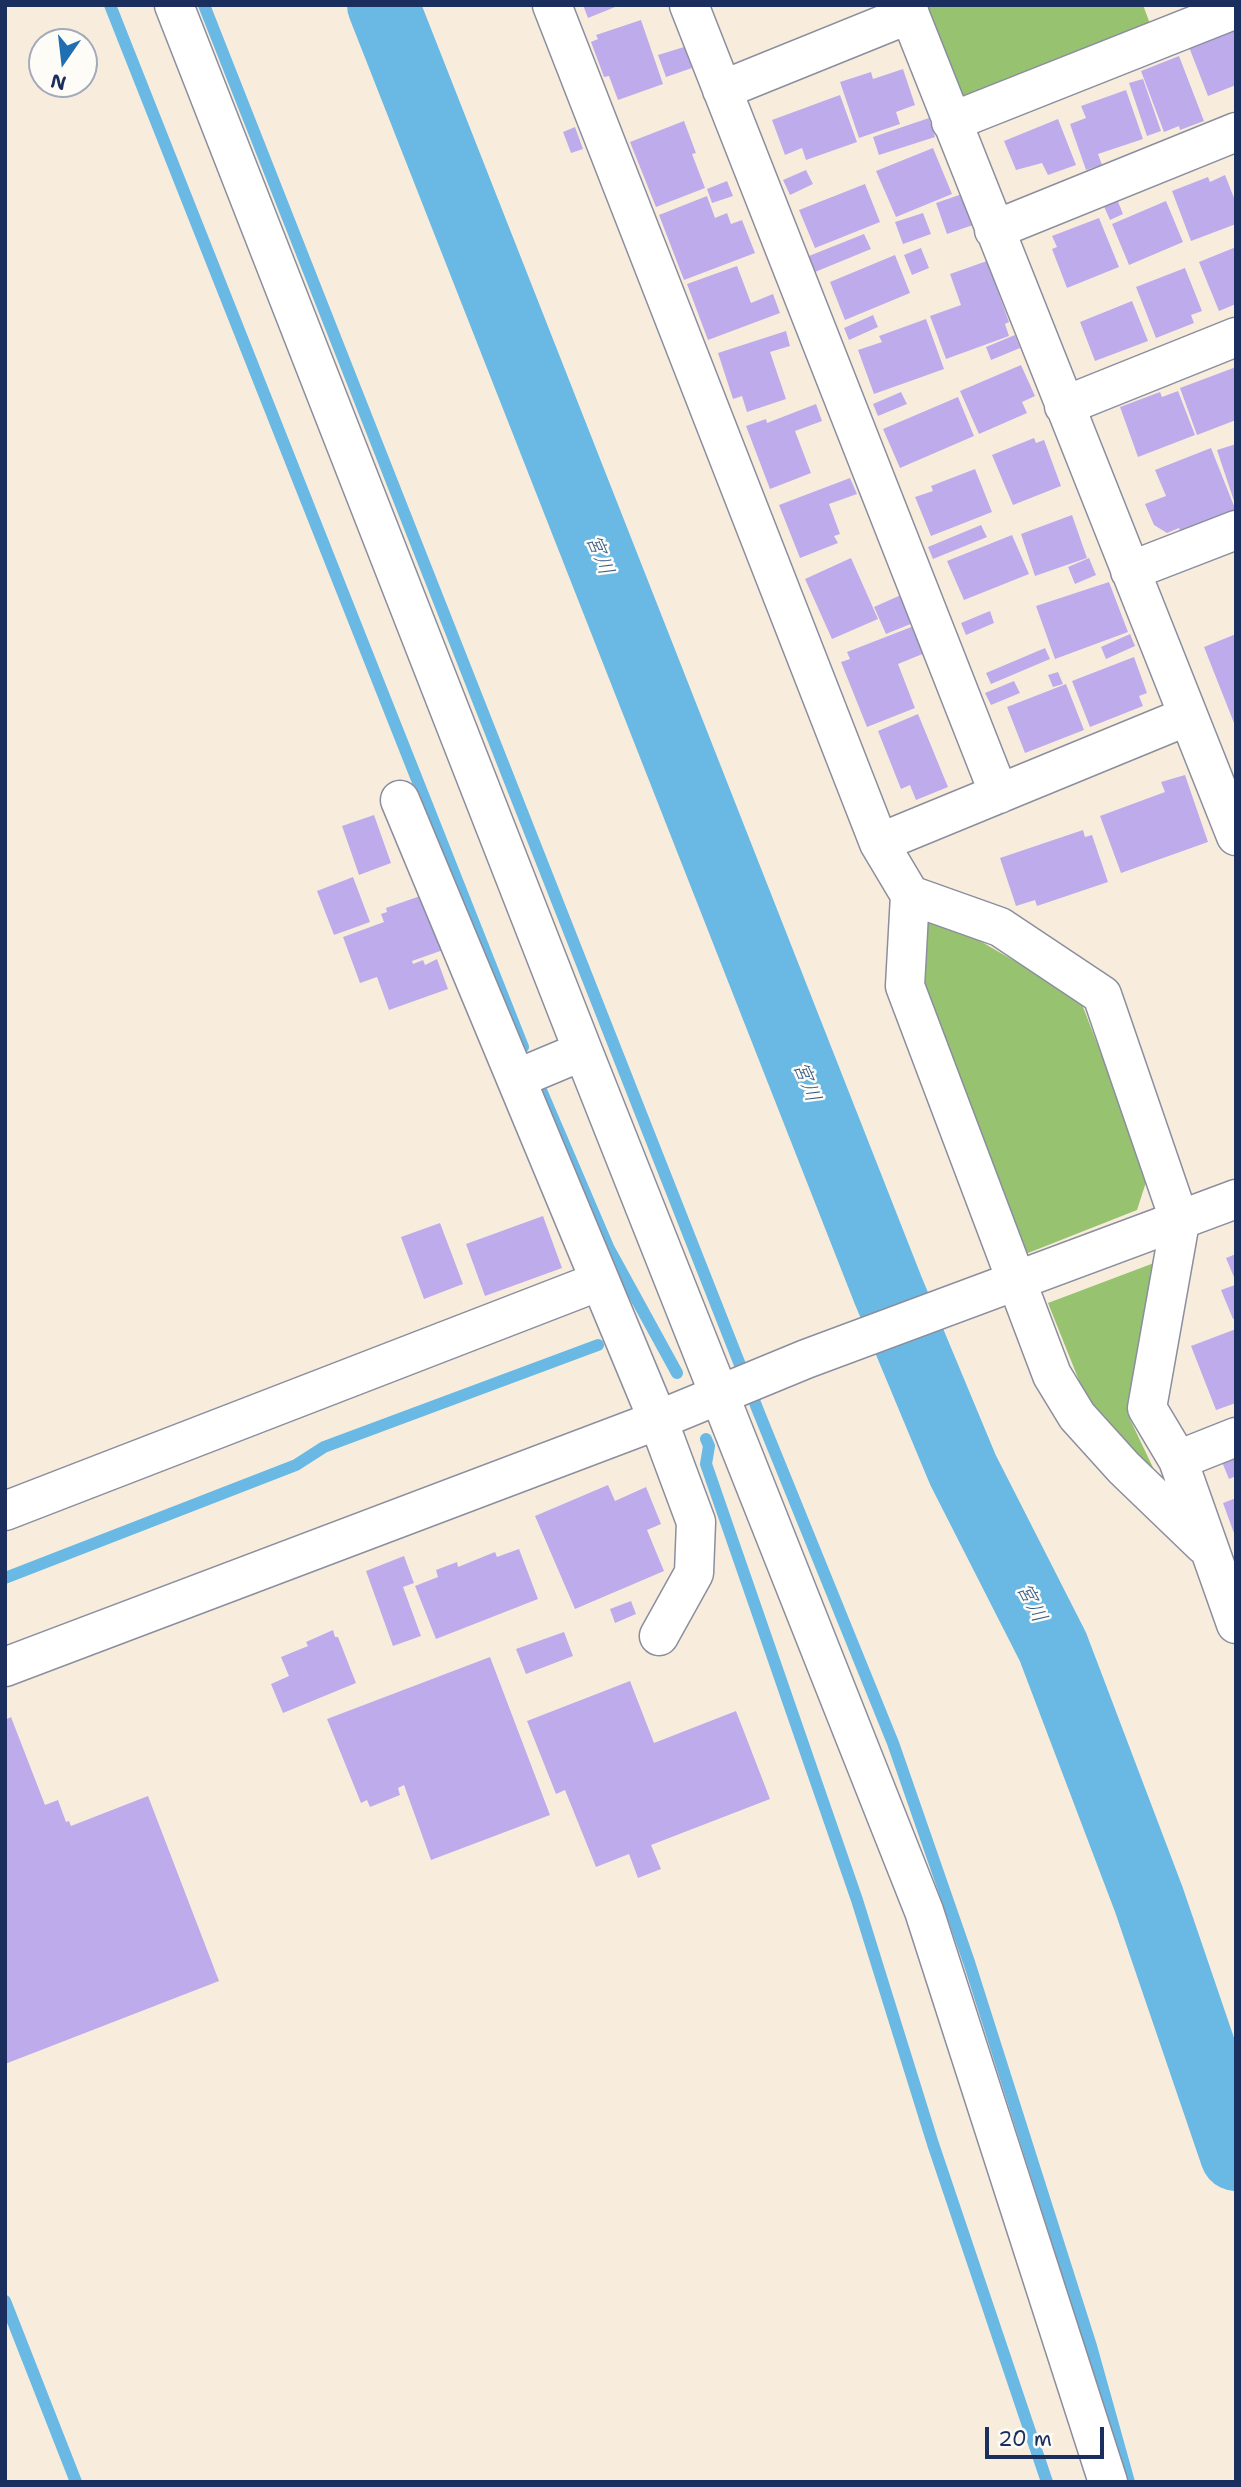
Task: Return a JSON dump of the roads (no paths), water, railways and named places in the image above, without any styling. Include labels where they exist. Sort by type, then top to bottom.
[{"type":"street","points":[[174,5],[583,1051],[738,1387],[925,1912],[1108,2482]]},
{"type":"street","points":[[552,5],[879,844],[910,895],[905,986],[1007,1284],[1052,1375],[1077,1416],[1124,1468],[1210,1552]]},
{"type":"street","points":[[689,5],[999,794]]},
{"type":"street","points":[[951,122],[1236,9]]},
{"type":"street","points":[[722,90],[908,10],[1236,836]]},
{"type":"street","points":[[994,230],[1236,132]]},
{"type":"street","points":[[1064,406],[1236,337]]},
{"type":"street","points":[[1130,571],[1236,530]]},
{"type":"street","points":[[879,844],[1188,716]]},
{"type":"street","points":[[400,800],[528,1074],[600,1280],[658,1420],[696,1522],[694,1573],[659,1636]]},
{"type":"street","points":[[910,895],[1000,927],[1102,995],[1180,1222],[1147,1408],[1178,1460],[1236,1624]]},
{"type":"street","points":[[528,1074],[583,1051]]},
{"type":"street","points":[[5,1667],[658,1420],[806,1359],[1236,1199]]},
{"type":"street","points":[[5,1511],[600,1280]]},
{"type":"street","points":[[1178,1460],[1236,1437]]},
{"type":"waterway","points":[[110,5],[523,1047]]},
{"type":"waterway","points":[[204,5],[759,1413],[893,1743],[969,1962],[1091,2346],[1129,2482]]},
{"type":"waterway","name":"宮川","points":[[383,5],[888,1290],[963,1470],[1053,1647],[1149,1900],[1236,2155]]},
{"type":"waterway","points":[[541,1090],[609,1249],[677,1373]]},
{"type":"waterway","points":[[5,1578],[296,1465],[324,1447],[598,1345]]},
{"type":"waterway","points":[[706,1439],[709,1446],[706,1464],[857,1900],[933,2144],[1047,2482]]},
{"type":"waterway","points":[[5,2301],[76,2482]]}]
